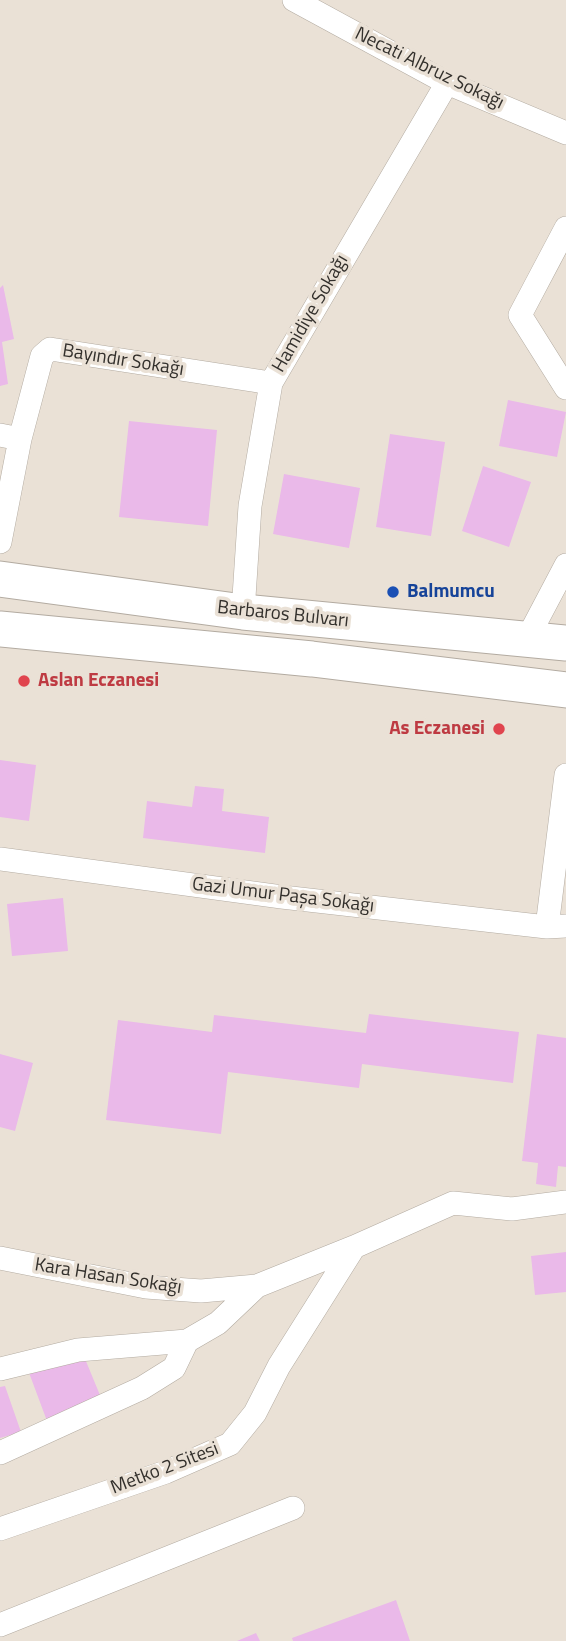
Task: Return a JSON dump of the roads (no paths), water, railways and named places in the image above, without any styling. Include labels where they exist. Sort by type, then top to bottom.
[{"type":"main road","name":"Barbaros Bulvarı","points":[[0,579],[243,612],[566,643]]},
{"type":"main road","points":[[0,629],[365,665],[566,690]]},
{"type":"main road","points":[[365,665],[420,658],[506,660],[521,653],[527,639]]},
{"type":"street","name":"Necati Albruz Sokağı","points":[[294,0],[447,83],[566,133]]},
{"type":"street","name":"Hamidiye Sokağı","points":[[243,612],[250,506],[271,383],[447,83]]},
{"type":"street","points":[[566,228],[520,316],[566,388]]},
{"type":"street","name":"Bayındır Sokağı","points":[[0,542],[10,437],[42,356],[50,349],[271,383]]},
{"type":"street","points":[[527,639],[566,565]]},
{"type":"street","points":[[557,927],[565,787]]},
{"type":"street","name":"Gazi Umur Paşa Sokağı","points":[[0,859],[282,897],[557,927]]},
{"type":"street","points":[[0,1369],[78,1350],[187,1341],[218,1322],[257,1286],[453,1203],[512,1209],[566,1202]]},
{"type":"street","name":"Metko 2 Sitesi","points":[[0,1529],[166,1472],[230,1444],[255,1413],[279,1366],[354,1247]]},
{"type":"street","name":"Kara Hasan Sokağı","points":[[0,1258],[146,1287],[201,1291],[257,1286]]},
{"type":"street","points":[[0,1453],[142,1388],[174,1368],[187,1341]]},
{"type":"street","points":[[0,1625],[293,1508]]},
{"type":"place","name":"Balmumcu","points":[[393,592]]},
{"type":"place","name":"Aslan Eczanesi","points":[[24,681]]},
{"type":"place","name":"As Eczanesi","points":[[499,729]]}]
